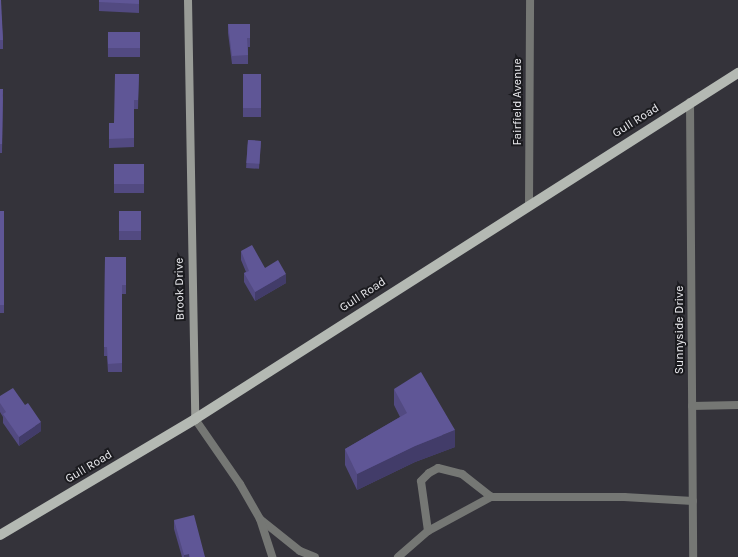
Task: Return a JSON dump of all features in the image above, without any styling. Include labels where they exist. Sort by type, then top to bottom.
[{"type":"main road","name":"Gull Road","points":[[0,534],[195,419],[690,102],[738,73]]},
{"type":"street","name":"Brook Drive","points":[[188,0],[195,419]]},
{"type":"street","name":"Fairfield Avenue","points":[[529,205],[530,0]]},
{"type":"street","name":"Sunnyside Drive","points":[[690,102],[693,557]]},
{"type":"street","points":[[692,406],[738,405]]},
{"type":"street","points":[[195,419],[240,484],[260,519],[272,557]]},
{"type":"street","points":[[428,531],[421,481],[429,473],[438,468],[462,474],[492,497]]},
{"type":"street","points":[[398,557],[428,531],[492,497],[624,497],[693,501]]},
{"type":"street","points":[[260,519],[300,550],[315,557]]},
{"type":"building","points":[[1,0],[3,40],[0,40]]},
{"type":"building","points":[[99,0],[139,0],[139,4],[99,2]]},
{"type":"building","points":[[228,24],[250,24],[250,38],[247,38],[248,55],[232,56]]},
{"type":"building","points":[[108,32],[140,32],[140,48],[108,48]]},
{"type":"building","points":[[115,74],[139,74],[138,100],[134,100],[134,138],[109,139],[109,123],[114,123]]},
{"type":"building","points":[[243,74],[261,74],[261,108],[243,108]]},
{"type":"building","points":[[0,89],[3,89],[2,144],[0,144]]},
{"type":"building","points":[[248,140],[261,141],[259,164],[246,163]]},
{"type":"building","points":[[114,164],[144,164],[144,184],[114,184]]},
{"type":"building","points":[[0,211],[4,211],[4,305],[0,305]]},
{"type":"building","points":[[119,211],[141,211],[141,231],[119,231]]},
{"type":"building","points":[[252,245],[265,268],[278,260],[286,274],[255,292],[244,273],[249,271],[241,251]]},
{"type":"building","points":[[105,257],[126,257],[126,285],[122,285],[122,363],[108,364],[107,347],[104,347]]},
{"type":"building","points":[[421,372],[455,430],[415,446],[357,474],[345,449],[407,413],[394,389]]},
{"type":"building","points":[[13,388],[25,405],[28,403],[41,422],[19,437],[3,414],[6,412],[0,403],[0,396]]},
{"type":"building","points":[[194,515],[205,557],[190,557],[189,554],[184,555],[174,520]]}]
